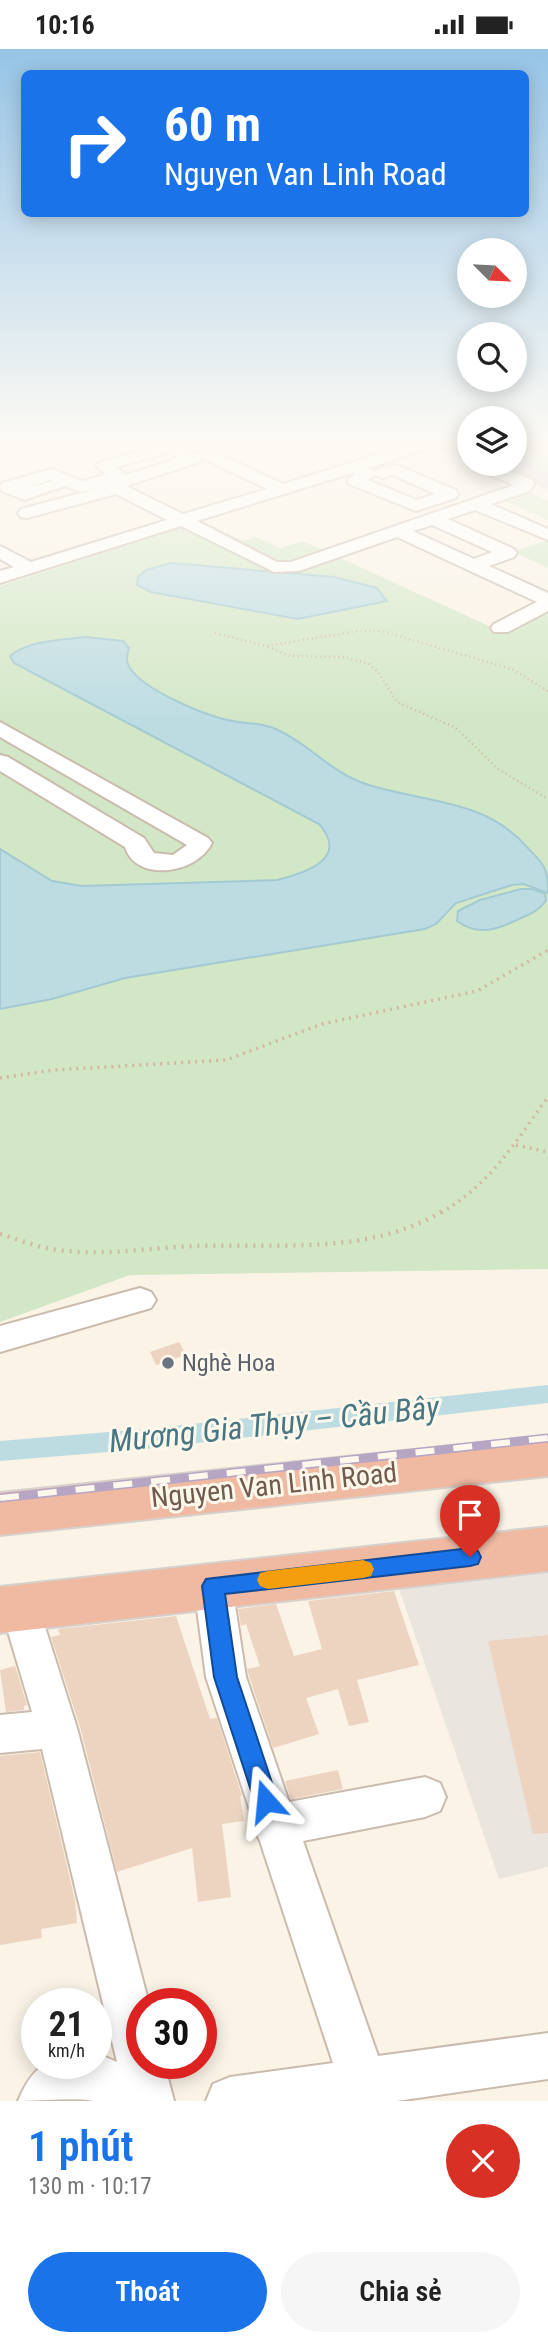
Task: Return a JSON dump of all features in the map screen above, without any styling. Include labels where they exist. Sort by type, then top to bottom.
[{"type":"highway","name":"Nguyen Van Linh Road","points":[[0,1514],[548,1456]]},
{"type":"highway","points":[[10,1609],[548,1549]]},
{"type":"street","points":[[0,577],[136,535]]},
{"type":"street","points":[[208,535],[274,567],[284,568],[302,565],[387,535]]},
{"type":"street","points":[[406,535],[548,602]]},
{"type":"street","points":[[469,535],[508,552]]},
{"type":"street","points":[[473,565],[548,536]]},
{"type":"street","points":[[0,551],[29,568]]},
{"type":"street","points":[[501,628],[548,602]]},
{"type":"street","points":[[0,728],[200,843],[199,849],[187,859],[177,862],[146,859],[140,855],[136,843],[0,762]]},
{"type":"street","points":[[0,1339],[140,1300]]},
{"type":"street","points":[[213,1586],[226,1677],[274,1826],[363,2082]]},
{"type":"street","points":[[10,1609],[57,1728],[150,2101]]},
{"type":"street","points":[[0,1734],[57,1728]]},
{"type":"street","points":[[274,1826],[425,1797]]},
{"type":"street","points":[[230,2101],[548,2056]]},
{"type":"street","points":[[43,2101],[57,2084],[71,2076],[86,2074],[101,2077],[114,2086],[123,2101]]},
{"type":"path","points":[[265,646],[358,631],[381,631],[512,669],[548,691]]},
{"type":"path","points":[[215,633],[265,646],[277,653],[293,657],[338,658],[368,663],[378,671],[386,689],[397,701],[453,726],[473,741],[504,773],[548,799]]},
{"type":"path","points":[[0,1078],[54,1070],[226,1060],[246,1055],[267,1044],[323,1024],[477,991],[548,950]]},
{"type":"path","points":[[0,1234],[50,1249],[82,1252],[185,1246],[338,1244],[369,1240],[430,1219],[468,1196],[491,1176],[548,1097]]},
{"type":"path","points":[[515,1145],[548,1152]]},
{"type":"shaded area","points":[[548,1568],[548,1867],[499,1879],[398,1586]]},
{"type":"green space","points":[[159,535],[230,535],[243,541],[256,537],[280,548],[303,541],[500,631],[548,608],[548,1269],[130,1275],[0,1322],[0,586]]},
{"type":"green space","points":[[548,540],[548,568],[513,552]]},
{"type":"water","points":[[171,563],[334,577],[377,588],[387,601],[298,619],[151,592],[137,585],[138,577],[146,570]]},
{"type":"water","points":[[86,637],[123,641],[129,648],[127,663],[137,676],[177,701],[222,718],[274,728],[342,773],[366,784],[452,804],[492,819],[510,831],[541,863],[546,872],[548,893],[524,884],[512,885],[456,903],[436,924],[425,929],[125,978],[52,999],[0,1009],[0,849],[52,881],[82,886],[277,880],[320,863],[327,855],[329,847],[327,836],[319,824],[14,663],[10,656],[36,644]]},
{"type":"water","points":[[521,889],[533,889],[545,894],[546,900],[531,913],[488,930],[473,929],[457,921],[458,911],[480,900]]},
{"type":"building","points":[[179,1342],[186,1355],[156,1365],[150,1352]]},
{"type":"building","points":[[394,1591],[419,1665],[357,1680],[369,1722],[349,1726],[338,1689],[306,1698],[319,1734],[273,1748],[247,1669],[260,1666],[246,1624],[241,1626],[238,1609],[276,1604],[294,1656],[322,1649],[308,1601]]},
{"type":"building","points":[[176,1616],[210,1719],[217,1718],[242,1796],[244,1821],[222,1824],[231,1897],[198,1902],[192,1848],[117,1872],[80,1727],[51,1637],[60,1635],[58,1629]]},
{"type":"building","points":[[548,1635],[548,1833],[533,1834],[488,1641]]},
{"type":"building","points":[[13,1659],[27,1705],[24,1710],[6,1712],[0,1670],[15,1666]]},
{"type":"building","points":[[40,1752],[75,1900],[77,1923],[41,1929],[42,1938],[0,1945],[0,1756]]},
{"type":"building","points":[[338,1770],[343,1789],[291,1799],[285,1781]]},
{"type":"waterway","name":"Mương Gia Thụy – Cầu Bây","points":[[0,1451],[145,1439],[548,1394]]},
{"type":"railway","points":[[0,1498],[548,1438]]},
{"type":"slow traffic","points":[[268,1580],[363,1569]]},
{"type":"place","name":"Nghè Hoa","points":[[168,1363]]},
{"type":"route","points":[[266,1801],[226,1677],[213,1586],[470,1557]]}]
